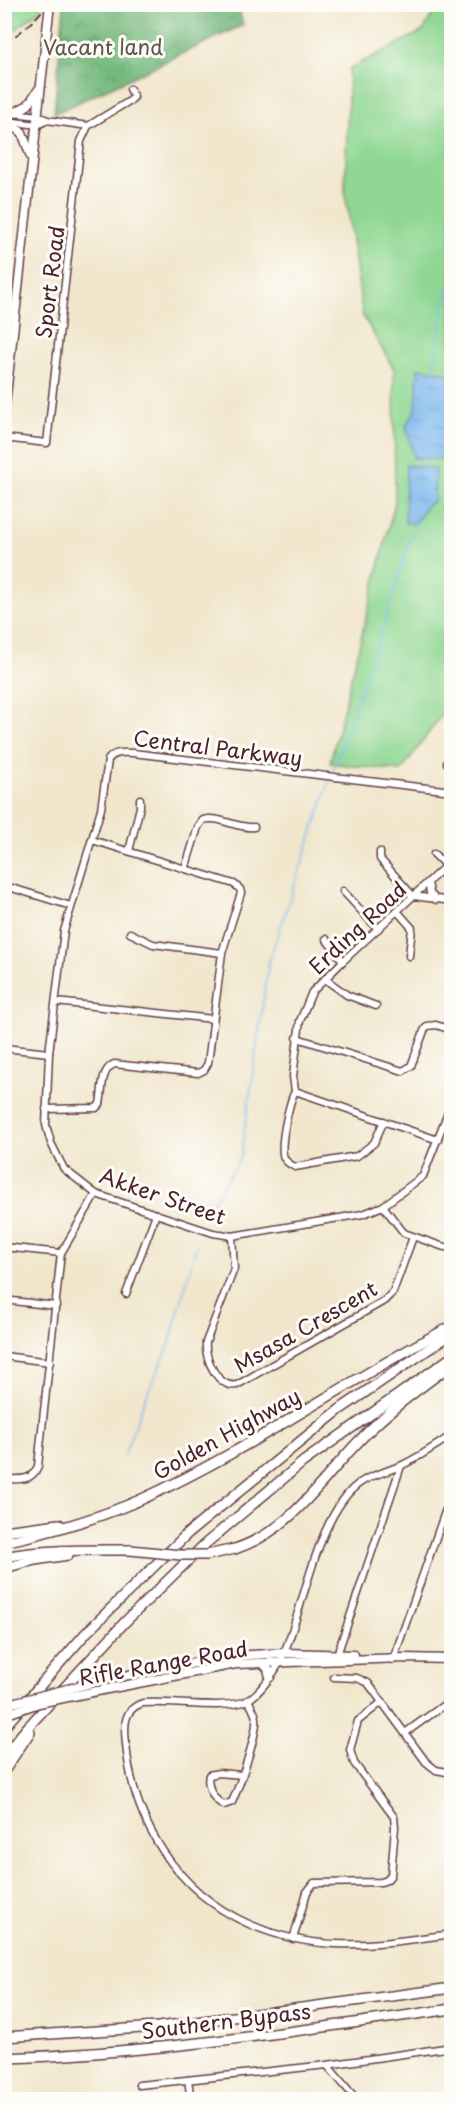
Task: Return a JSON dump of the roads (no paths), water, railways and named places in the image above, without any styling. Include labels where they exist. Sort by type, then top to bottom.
[{"type":"highway","name":"Golden Highway","points":[[4,1542],[54,1531],[104,1514],[176,1482],[292,1419],[452,1326]]},
{"type":"highway","points":[[4,1727],[86,1633],[188,1534],[339,1410],[452,1333]]},
{"type":"highway","points":[[4,1756],[126,1621],[204,1545],[303,1462],[452,1357]]},
{"type":"highway","points":[[4,1557],[29,1552],[72,1549],[199,1555],[235,1549],[264,1537],[286,1520],[360,1440],[452,1364]]},
{"type":"highway","points":[[4,1531],[48,1526],[104,1514]]},
{"type":"highway","points":[[4,1568],[35,1560],[109,1550]]},
{"type":"highway","points":[[4,1771],[40,1714]]},
{"type":"highway","name":"Southern Bypass","points":[[4,2037],[158,2027],[452,1988]]},
{"type":"highway","name":"Southern Bypass","points":[[4,2058],[96,2053],[214,2042],[452,2008]]},
{"type":"main road","points":[[4,413],[32,160],[41,120],[41,87],[50,4]]},
{"type":"main road","points":[[14,113],[28,105],[41,87]]},
{"type":"main road","points":[[5,121],[22,132],[32,160]]},
{"type":"main road","name":"Rifle Range Road","points":[[4,1705],[106,1679],[219,1657],[284,1653],[452,1659]]},
{"type":"main road","name":"Rifle Range Road","points":[[4,1715],[39,1703],[217,1666],[397,1658]]},
{"type":"main road","points":[[263,1663],[270,1677]]},
{"type":"street","points":[[4,112],[41,120],[88,126],[131,100],[134,97],[130,89]]},
{"type":"street","points":[[5,121],[41,120]]},
{"type":"street","name":"Sport Road","points":[[4,438],[47,443],[81,141],[88,126]]},
{"type":"street","name":"Central Parkway","points":[[80,881],[103,798],[108,760],[117,753],[452,791]]},
{"type":"street","points":[[447,763],[452,753]]},
{"type":"street","points":[[129,851],[140,799]]},
{"type":"street","points":[[185,870],[199,824],[203,820],[212,819],[245,828],[254,827]]},
{"type":"street","points":[[46,1108],[96,1108],[100,1104],[105,1072],[114,1064],[202,1072],[208,1063],[222,952],[241,893],[234,884],[92,840]]},
{"type":"street","points":[[380,852],[380,860],[412,896],[452,901]]},
{"type":"street","points":[[434,854],[446,866]]},
{"type":"street","name":"Erding Road","points":[[384,1121],[374,1143],[357,1156],[296,1167],[286,1161],[283,1154],[288,1111],[295,1091],[293,1076],[300,1021],[315,989],[452,860]]},
{"type":"street","name":"Akker Street","points":[[80,881],[64,931],[49,1053],[46,1125],[51,1143],[64,1169],[96,1194],[213,1233],[232,1236],[363,1214],[383,1206],[423,1176],[452,1102]]},
{"type":"street","points":[[428,882],[430,893],[436,900]]},
{"type":"street","points":[[4,888],[12,888],[71,906]]},
{"type":"street","points":[[343,891],[378,929]]},
{"type":"street","points":[[398,911],[412,928],[409,956]]},
{"type":"street","points":[[130,933],[153,944],[222,952]]},
{"type":"street","points":[[326,939],[343,961]]},
{"type":"street","points":[[325,979],[347,995],[376,1006]]},
{"type":"street","points":[[56,1002],[213,1019]]},
{"type":"street","points":[[297,1038],[403,1071],[411,1066],[425,1028],[433,1025],[452,1030]]},
{"type":"street","points":[[4,1048],[49,1053]]},
{"type":"street","points":[[295,1091],[438,1140]]},
{"type":"street","points":[[4,1479],[29,1478],[37,1470],[61,1253],[96,1194]]},
{"type":"street","points":[[383,1206],[400,1229],[413,1237],[444,1247],[452,1247]]},
{"type":"street","points":[[126,1294],[156,1214]]},
{"type":"street","name":"Msasa Crescent","points":[[232,1236],[234,1269],[206,1350],[218,1377],[231,1386],[237,1385],[384,1301],[393,1292],[413,1237]]},
{"type":"street","points":[[4,1246],[61,1253]]},
{"type":"street","points":[[4,1300],[56,1306]]},
{"type":"street","points":[[4,1356],[50,1362]]},
{"type":"street","points":[[452,1435],[401,1466],[375,1474],[358,1483],[336,1509],[322,1542],[280,1662],[270,1677],[248,1700],[232,1704],[143,1703],[132,1709],[125,1725],[129,1769],[138,1804],[158,1844],[182,1875],[203,1896],[247,1923],[292,1939],[346,1946],[451,1934],[452,1922]]},
{"type":"street","points":[[337,1655],[401,1466]]},
{"type":"street","points":[[397,1658],[452,1492]]},
{"type":"street","points":[[334,1677],[357,1678],[364,1681],[432,1767],[441,1772],[452,1773]]},
{"type":"street","points":[[242,1775],[219,1773],[209,1775],[208,1784],[218,1802],[224,1805],[232,1802],[242,1775],[256,1726],[256,1718],[248,1700]]},
{"type":"street","points":[[292,1939],[308,1892],[314,1882],[381,1882],[387,1880],[391,1875],[394,1817],[354,1763],[350,1753],[357,1722],[382,1702]]},
{"type":"street","points":[[405,1732],[444,1705]]},
{"type":"street","points":[[140,2085],[327,2065],[452,2047]]},
{"type":"street","points":[[327,2065],[357,2100]]},
{"type":"street","points":[[188,2080],[191,2100]]},
{"type":"street","points":[[447,2100],[452,2098]]},
{"type":"water","points":[[418,368],[451,374],[451,442],[440,459],[414,458],[406,426],[416,410]]},
{"type":"water","points":[[406,465],[435,469],[434,501],[426,506],[416,523],[405,523]]},
{"type":"waterway","points":[[433,371],[447,287]]},
{"type":"waterway","points":[[422,469],[423,459]]},
{"type":"waterway","points":[[331,776],[384,624],[416,521]]},
{"type":"waterway","points":[[206,1213],[241,1157],[269,961],[330,780]]},
{"type":"waterway","points":[[124,1455],[144,1401],[169,1346],[197,1244]]},
{"type":"railway","points":[[4,43],[28,26],[47,4]]},
{"type":"park label","name":"Vacant land","points":[[103,46]]}]
